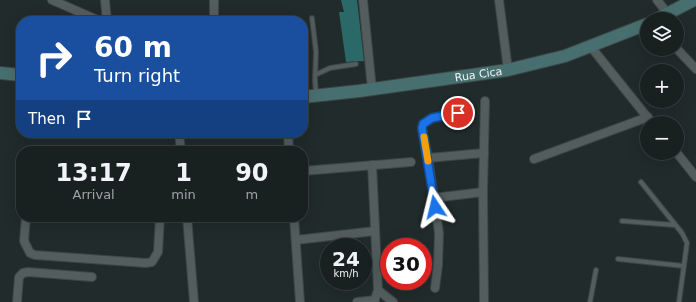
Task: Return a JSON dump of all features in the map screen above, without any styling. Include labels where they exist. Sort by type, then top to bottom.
[{"type":"street","points":[[52,0],[89,16]]},
{"type":"street","points":[[105,0],[107,16]]},
{"type":"street","points":[[214,0],[214,16]]},
{"type":"street","points":[[363,0],[372,90]]},
{"type":"street","points":[[499,0],[508,70]]},
{"type":"street","points":[[657,0],[661,12]]},
{"type":"street","points":[[670,12],[687,2]]},
{"type":"street","name":"Rua Cica","points":[[308,97],[493,74],[566,56],[640,27]]},
{"type":"street","points":[[591,47],[647,116]]},
{"type":"street","points":[[684,56],[696,69]]},
{"type":"street","points":[[0,73],[16,75]]},
{"type":"street","points":[[484,101],[484,302]]},
{"type":"street","points":[[435,288],[439,247],[438,233],[428,158],[422,128],[423,124],[432,118],[458,113]]},
{"type":"street","points":[[534,159],[640,123]]},
{"type":"street","points":[[428,158],[484,153]]},
{"type":"street","points":[[683,160],[696,177]]},
{"type":"street","points":[[308,171],[411,162]]},
{"type":"street","points":[[357,302],[374,301],[378,290],[372,165]]},
{"type":"street","points":[[433,198],[483,192]]},
{"type":"street","points":[[26,222],[24,241],[30,253],[35,256],[146,263],[152,262],[158,252],[160,222]]},
{"type":"street","points":[[187,222],[194,302]]},
{"type":"street","points":[[294,222],[300,302]]},
{"type":"street","points":[[296,240],[375,231]]},
{"type":"street","points":[[17,302],[20,277],[23,273],[28,272],[92,277]]},
{"type":"street","points":[[378,290],[393,302]]},
{"type":"lane","points":[[312,18],[316,52],[316,96]]},
{"type":"lane","points":[[315,75],[330,68],[356,64]]},
{"type":"lane","points":[[640,182],[686,238],[688,243],[679,302]]},
{"type":"lane","points":[[622,221],[675,225]]},
{"type":"lane","points":[[618,259],[684,266]]},
{"type":"lane","points":[[590,302],[596,270]]},
{"type":"building","points":[[341,0],[357,0],[364,61],[346,62],[339,12],[344,12]]},
{"type":"slow traffic","points":[[424,137],[428,161]]},
{"type":"route","points":[[435,207],[422,128],[423,124],[432,118],[458,113]]}]
